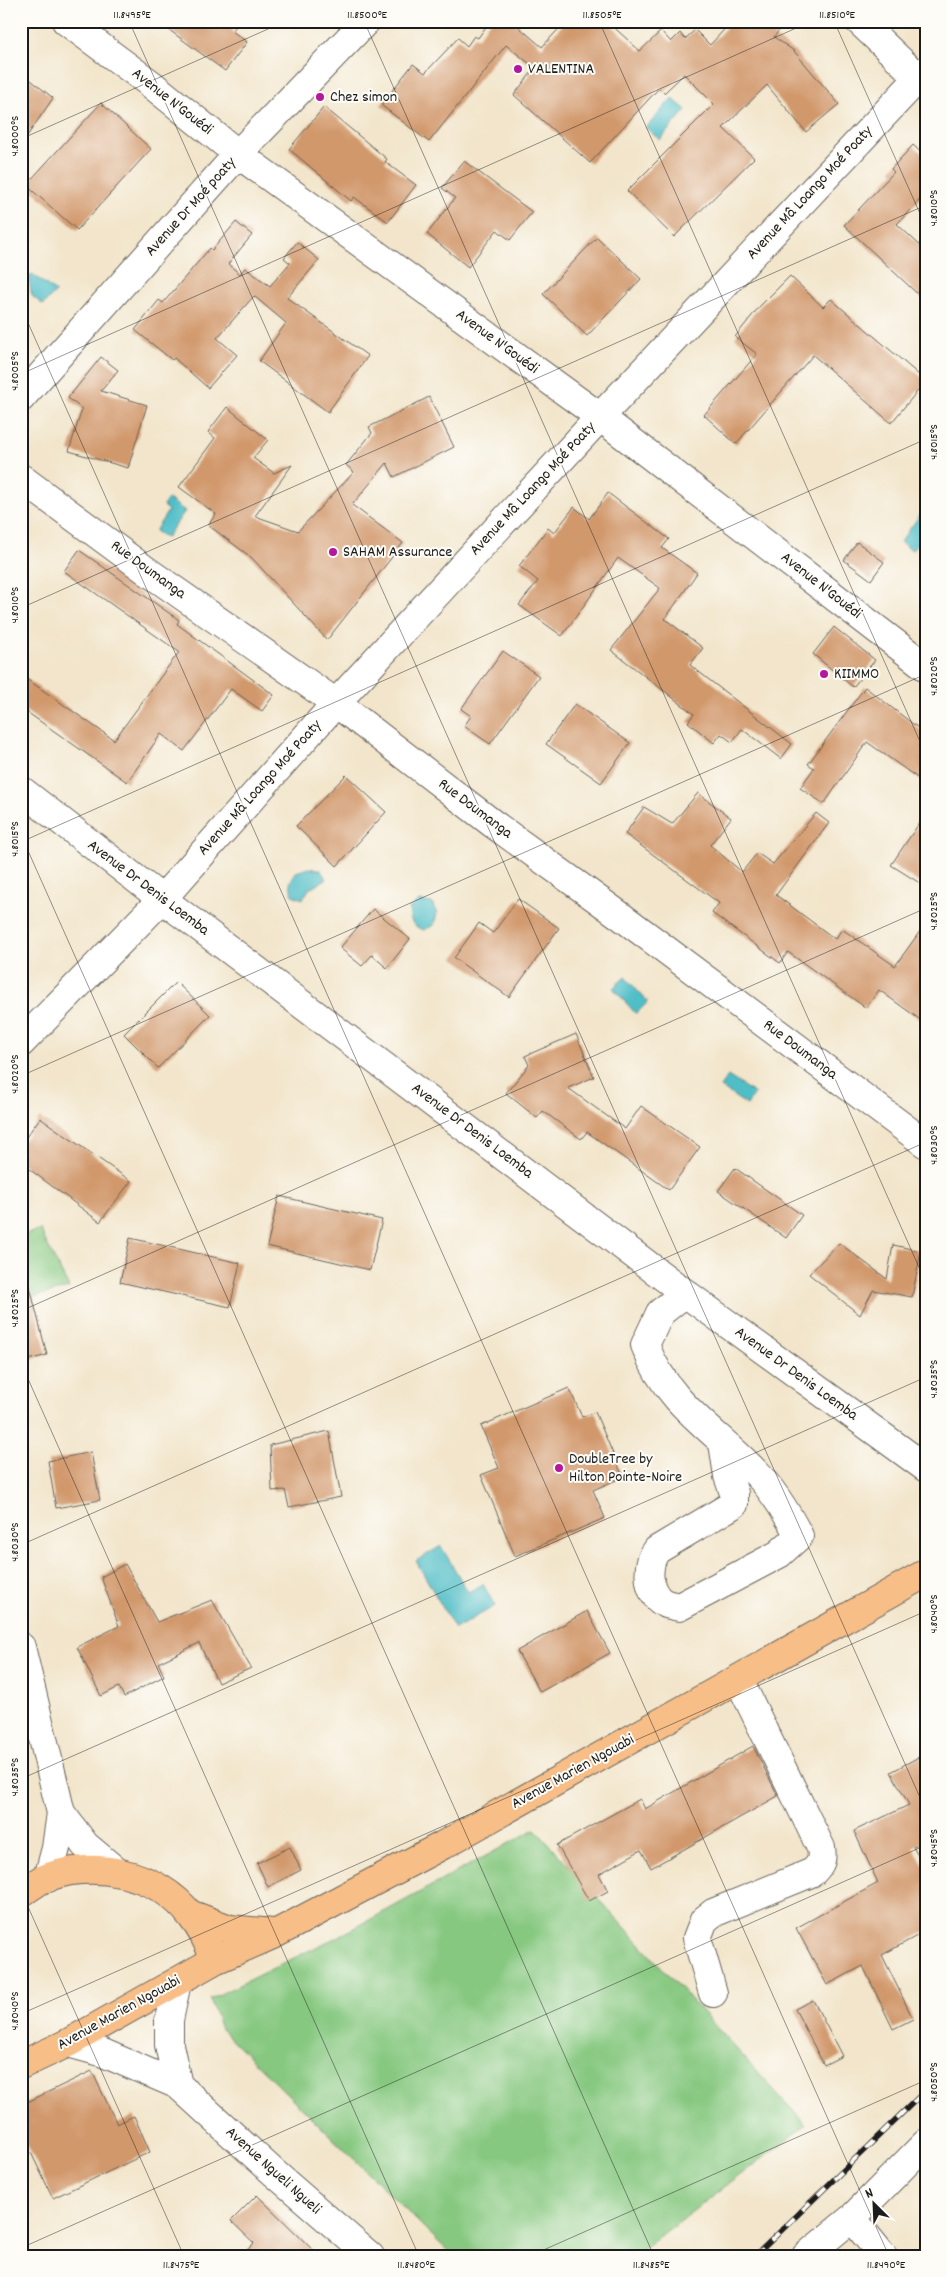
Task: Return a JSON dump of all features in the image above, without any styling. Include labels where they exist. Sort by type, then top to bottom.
[{"type":"main road","name":"Avenue Marien Ngouabi","points":[[21,2065],[68,2042],[215,1960],[275,1934],[443,1846],[926,1573]]},
{"type":"main road","points":[[32,1883],[82,1870],[116,1872],[144,1880],[169,1894],[190,1914],[205,1936],[215,1960]]},
{"type":"main road","points":[[190,1914],[230,1929],[275,1934]]},
{"type":"street","name":"Avenue N'Gouédi","points":[[66,21],[151,84],[238,154],[600,417],[926,667]]},
{"type":"street","name":"Avenue Dr Moé poaty","points":[[21,398],[238,154],[366,21]]},
{"type":"street","points":[[859,21],[923,77]]},
{"type":"street","name":"Avenue Mâ Loango Moé Poaty","points":[[21,1043],[162,899],[336,703],[600,417],[923,77]]},
{"type":"street","name":"Rue Doumanga","points":[[21,478],[147,571],[336,703],[492,823],[622,916],[926,1144]]},
{"type":"street","name":"Avenue Dr Denis Loemba","points":[[21,790],[162,899],[685,1293],[926,1468]]},
{"type":"street","points":[[685,1293],[660,1313],[645,1345],[653,1367],[684,1407],[756,1473],[780,1502],[799,1536],[779,1554],[679,1607],[664,1602],[654,1593],[649,1575],[650,1558],[657,1550],[734,1504],[734,1493],[728,1476],[723,1443]]},
{"type":"street","points":[[21,1647],[61,1813],[56,1848],[32,1883]]},
{"type":"street","points":[[714,1993],[697,1938],[704,1920],[713,1913],[813,1872],[820,1865],[823,1856],[821,1848],[739,1680]]},
{"type":"street","points":[[61,1813],[85,1845],[116,1872]]},
{"type":"street","points":[[177,1982],[169,2020],[169,2045],[178,2084]]},
{"type":"street","points":[[68,2042],[101,2052],[178,2084]]},
{"type":"street","name":"Avenue Ngueli Ngueli","points":[[178,2084],[361,2253]]},
{"type":"street","points":[[806,2256],[852,2218],[926,2143]]},
{"type":"street","points":[[852,2218],[882,2256]]},
{"type":"green space","points":[[40,1230],[69,1288],[21,1300],[21,1236]]},
{"type":"green space","points":[[535,1829],[806,2125],[634,2256],[453,2256],[221,2029],[210,1999],[351,1930]]},
{"type":"water","points":[[672,98],[686,110],[660,140],[646,128]]},
{"type":"water","points":[[32,274],[56,292],[43,305],[32,296],[28,277]]},
{"type":"water","points":[[168,499],[185,511],[166,538],[155,531],[168,511],[163,506]]},
{"type":"water","points":[[920,515],[926,519],[926,531],[912,550],[900,542]]},
{"type":"water","points":[[309,868],[321,870],[326,879],[309,889],[303,899],[292,895],[290,882],[296,872]]},
{"type":"water","points":[[420,901],[432,903],[437,914],[434,925],[424,930],[414,924],[409,912],[409,908]]},
{"type":"water","points":[[625,977],[648,1002],[636,1014],[613,988]]},
{"type":"water","points":[[728,1076],[755,1094],[747,1105],[720,1087]]},
{"type":"water","points":[[441,1546],[468,1592],[483,1584],[495,1606],[455,1629],[416,1561]]},
{"type":"building","points":[[157,21],[240,21],[232,31],[247,42],[225,71]]},
{"type":"building","points":[[490,21],[512,21],[542,47],[566,21],[607,21],[640,51],[661,31],[671,42],[680,33],[685,39],[695,30],[710,45],[732,21],[786,21],[774,37],[794,51],[839,104],[806,132],[767,85],[723,128],[754,158],[674,237],[627,191],[714,104],[684,74],[664,93],[659,88],[590,163],[514,95],[535,68],[506,45],[429,142],[381,105],[413,64],[425,73],[458,38],[467,46],[474,36],[478,38]]},
{"type":"building","points":[[21,72],[53,98],[21,145]]},
{"type":"building","points":[[101,103],[151,149],[77,230],[26,185]]},
{"type":"building","points":[[324,107],[387,159],[385,162],[416,185],[388,222],[354,197],[351,201],[289,149]]},
{"type":"building","points":[[913,145],[926,157],[926,193],[897,224],[926,251],[926,302],[844,225],[894,172],[891,169]]},
{"type":"building","points":[[464,161],[532,212],[510,240],[497,230],[468,267],[427,234],[455,198],[442,188]]},
{"type":"building","points":[[236,222],[252,235],[228,264],[240,274],[245,268],[270,286],[290,263],[284,258],[297,242],[319,260],[287,298],[368,356],[328,412],[259,361],[286,323],[254,296],[217,338],[237,355],[208,388],[174,358],[172,360],[135,330],[159,300],[163,303],[210,248],[212,250]]},
{"type":"building","points":[[597,237],[641,279],[587,336],[543,294]]},
{"type":"building","points":[[790,276],[823,307],[831,299],[926,381],[891,423],[813,355],[736,444],[704,415],[757,354],[735,337],[759,307]]},
{"type":"building","points":[[101,357],[118,370],[101,391],[147,405],[128,468],[69,451],[82,409],[68,398]]},
{"type":"building","points":[[429,397],[454,447],[394,477],[387,463],[352,505],[403,543],[327,640],[252,558],[208,525],[216,514],[179,487],[215,438],[208,432],[227,407],[268,440],[253,458],[274,473],[292,465],[255,516],[298,531],[354,472],[346,465],[372,433],[369,427]]},
{"type":"building","points":[[608,493],[669,539],[662,548],[697,573],[665,619],[703,648],[690,665],[792,744],[781,759],[742,729],[732,742],[721,734],[714,743],[688,722],[694,714],[611,650],[660,588],[618,558],[562,636],[519,605],[538,581],[519,566],[548,528],[554,533],[574,507],[589,519]]},
{"type":"building","points":[[857,542],[884,562],[871,580],[844,560]]},
{"type":"building","points":[[79,550],[179,620],[177,624],[274,695],[262,711],[231,689],[184,751],[161,734],[127,782],[21,708],[21,675],[114,740],[179,652],[64,571]]},
{"type":"building","points":[[834,627],[875,660],[853,687],[813,654]]},
{"type":"building","points":[[503,651],[539,676],[490,744],[464,726],[471,716],[461,709]]},
{"type":"building","points":[[865,687],[926,734],[926,784],[867,742],[824,804],[800,788],[814,768],[808,764]]},
{"type":"building","points":[[575,704],[630,743],[601,783],[546,744]]},
{"type":"building","points":[[346,775],[386,812],[337,866],[296,826]]},
{"type":"building","points":[[698,793],[731,818],[710,845],[742,872],[757,853],[773,864],[816,813],[829,823],[776,895],[835,939],[842,929],[895,966],[926,923],[926,1024],[879,990],[866,1008],[788,952],[780,963],[712,913],[719,903],[625,834],[644,807],[672,824]]},
{"type":"building","points":[[926,813],[926,887],[891,865]]},
{"type":"building","points":[[518,899],[559,928],[509,997],[454,958],[479,923],[493,933]]},
{"type":"building","points":[[373,909],[410,939],[387,968],[372,955],[362,966],[340,948]]},
{"type":"building","points":[[176,982],[210,1015],[158,1068],[124,1034]]},
{"type":"building","points":[[576,1034],[594,1077],[568,1088],[625,1129],[641,1106],[700,1147],[669,1190],[587,1132],[581,1139],[543,1111],[537,1118],[506,1093],[529,1065],[525,1056]]},
{"type":"building","points":[[40,1118],[131,1181],[100,1222],[21,1163],[21,1144]]},
{"type":"building","points":[[735,1168],[802,1215],[786,1238],[718,1191]]},
{"type":"building","points":[[279,1196],[382,1220],[370,1270],[267,1246]]},
{"type":"building","points":[[130,1238],[240,1263],[230,1307],[120,1282]]},
{"type":"building","points":[[839,1243],[887,1279],[893,1245],[921,1251],[912,1297],[873,1290],[860,1315],[809,1274]]},
{"type":"building","points":[[29,1283],[47,1355],[21,1362],[21,1284]]},
{"type":"building","name":"DoubleTree by Hilton Pointe-Noire","points":[[569,1388],[582,1417],[595,1412],[623,1477],[593,1490],[605,1518],[515,1556],[481,1475],[499,1468],[481,1426]]},
{"type":"building","points":[[329,1431],[341,1497],[289,1507],[285,1490],[272,1491],[270,1445]]},
{"type":"building","points":[[91,1452],[100,1500],[56,1508],[48,1461]]},
{"type":"building","points":[[125,1564],[157,1622],[212,1600],[251,1668],[218,1683],[199,1643],[158,1663],[164,1676],[124,1697],[119,1687],[101,1696],[77,1647],[119,1626],[101,1577]]},
{"type":"building","points":[[587,1611],[610,1653],[540,1692],[517,1651]]},
{"type":"building","points":[[753,1746],[778,1796],[651,1868],[641,1850],[599,1874],[608,1891],[589,1901],[557,1845],[640,1799],[645,1809]]},
{"type":"building","points":[[926,1753],[926,1840],[913,1847],[926,1869],[926,1931],[882,1955],[913,2019],[893,2029],[863,1966],[827,1985],[796,1928],[878,1883],[854,1831],[909,1805],[891,1772]]},
{"type":"building","points":[[290,1847],[301,1870],[268,1887],[257,1863]]},
{"type":"building","points":[[813,2000],[842,2056],[824,2065],[795,2009]]},
{"type":"building","points":[[92,2071],[117,2124],[134,2116],[150,2152],[53,2198],[21,2132],[21,2105]]},
{"type":"building","points":[[257,2195],[319,2256],[242,2256],[254,2243],[231,2221]]},
{"type":"railway","points":[[755,2256],[926,2090]]},
{"type":"place","name":"VALENTINA","points":[[518,69]]},
{"type":"place","name":"Chez simon","points":[[320,97]]},
{"type":"place","name":"SAHAM Assurance","points":[[333,552]]},
{"type":"place","name":"KIIMMO","points":[[824,674]]},
{"type":"place","name":"DoubleTree by Hilton Pointe-Noire","points":[[559,1468]]}]
